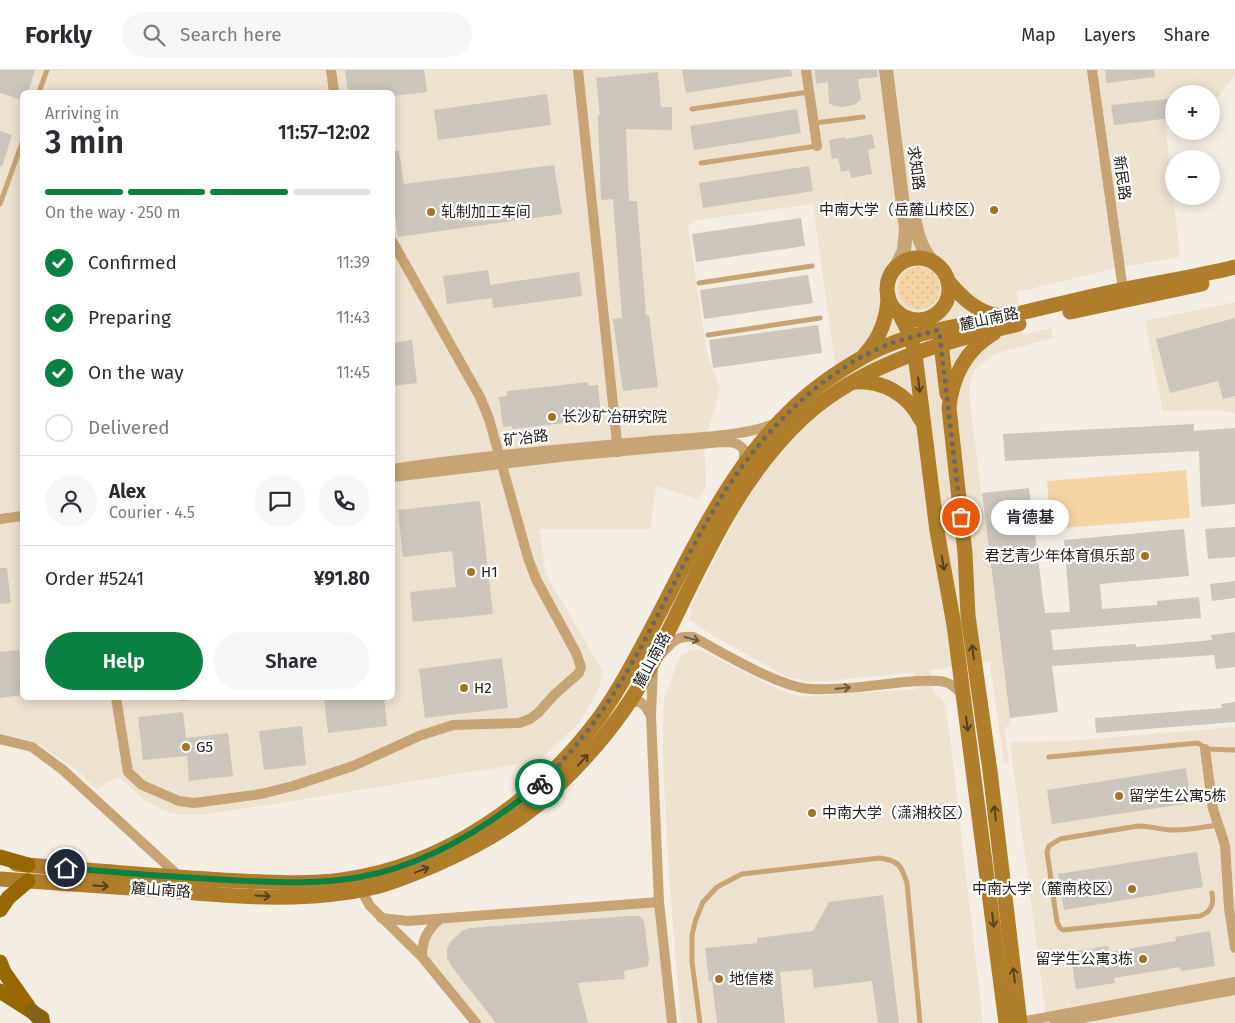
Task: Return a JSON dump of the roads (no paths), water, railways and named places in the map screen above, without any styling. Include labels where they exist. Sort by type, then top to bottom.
[{"type":"highway","points":[[32,1011],[43,1023]]},
{"type":"main road","points":[[857,361],[872,347],[878,337],[886,314],[890,275],[895,268],[914,258],[934,263],[964,298],[976,307],[1005,322],[978,344],[967,356],[953,381],[949,408]]},
{"type":"main road","name":"麓山南路","points":[[0,879],[200,893],[288,897],[316,896],[362,883],[440,850],[475,832],[510,809],[544,781],[599,717],[623,681],[718,502],[744,463],[770,432],[822,384],[857,361],[891,344],[911,337],[940,338],[1123,290],[1235,267]]},
{"type":"main road","name":"麓山南路","points":[[1005,322],[1235,277]]},
{"type":"main road","points":[[948,281],[948,295],[940,317],[940,338],[965,553],[968,616],[990,771],[1015,1023]]},
{"type":"main road","points":[[888,291],[889,300],[900,313],[911,337],[915,354],[937,531],[954,625],[1015,1023]]},
{"type":"main road","points":[[900,313],[912,319],[919,319],[932,316],[943,308]]},
{"type":"main road","name":"麓山南路","points":[[0,862],[179,877],[260,882],[362,883],[377,887],[425,870],[463,853],[502,831],[541,803],[582,762],[614,724],[653,662],[734,503],[757,469],[789,431],[830,396],[852,382],[915,354],[940,338]]},
{"type":"main road","points":[[852,382],[881,384],[894,390],[916,410],[924,425]]},
{"type":"main road","points":[[0,857],[28,865]]},
{"type":"main road","points":[[0,910],[8,898],[28,881]]},
{"type":"main road","points":[[0,962],[4,972],[32,1011]]},
{"type":"main road","points":[[0,991],[50,1023]]},
{"type":"street","points":[[331,70],[334,90]]},
{"type":"street","points":[[578,70],[618,448]]},
{"type":"street","points":[[806,70],[817,146]]},
{"type":"street","name":"求知路","points":[[886,70],[906,229],[904,250],[895,268]]},
{"type":"street","name":"求知路","points":[[894,70],[915,222],[921,244],[934,263]]},
{"type":"street","name":"新民路","points":[[1092,70],[1123,290]]},
{"type":"street","points":[[116,700],[128,772],[142,785],[179,801],[194,803],[261,794],[293,786],[354,766],[419,736],[453,726],[519,723],[530,719],[538,713],[554,695],[579,673],[581,667],[576,653],[532,569],[489,419],[480,397],[395,249]]},
{"type":"street","name":"矿冶路","points":[[395,469],[618,448],[762,429],[782,420]]},
{"type":"street","name":"矿冶路","points":[[618,448],[735,442],[744,450],[744,463]]},
{"type":"street","name":"矿冶路","points":[[395,477],[501,460]]},
{"type":"street","points":[[0,519],[20,516]]},
{"type":"street","points":[[0,525],[20,522]]},
{"type":"street","points":[[672,1023],[659,902],[651,716],[653,662],[676,639],[684,636],[693,637],[787,684],[809,689],[935,681],[945,682],[964,696]]},
{"type":"street","points":[[625,708],[633,702],[640,702],[651,716]]},
{"type":"street","points":[[0,739],[32,747],[63,770],[179,877],[200,893]]},
{"type":"street","points":[[1205,749],[1211,799],[1225,845],[1229,908],[1235,948]]},
{"type":"street","points":[[362,883],[365,897],[370,906],[422,957],[476,1023]]},
{"type":"street","points":[[381,918],[408,921],[659,902]]},
{"type":"street","points":[[422,957],[422,946],[425,936],[431,926],[441,919]]},
{"type":"street","points":[[1015,1023],[1235,982]]},
{"type":"street","points":[[1055,1023],[1235,990]]},
{"type":"lane","points":[[40,90],[47,70]]},
{"type":"lane","points":[[692,109],[809,92]]},
{"type":"lane","points":[[813,123],[863,117]]},
{"type":"lane","points":[[701,163],[817,146]]},
{"type":"lane","points":[[0,204],[20,149]]},
{"type":"lane","points":[[698,283],[812,266]]},
{"type":"lane","points":[[708,335],[820,318]]},
{"type":"lane","points":[[1049,757],[1198,744],[1205,749],[1235,750]]},
{"type":"lane","points":[[1212,893],[1212,906],[1210,910],[1200,916],[1063,930],[1057,922],[1047,852],[1053,842],[1060,839],[1138,826],[1180,830],[1218,825]]},
{"type":"lane","points":[[700,1023],[692,962],[692,935],[703,902],[717,887],[742,874],[880,858],[894,860],[902,869],[907,883],[920,1023]]},
{"type":"place","name":"中南大学（岳麓山校区）","points":[[994,210]]},
{"type":"place","name":"轧制加工车间","points":[[431,212]]},
{"type":"place","name":"长沙矿冶研究院","points":[[552,417]]},
{"type":"place","name":"肯德基","points":[[961,517]]},
{"type":"place","name":"君艺青少年体育俱乐部","points":[[1145,556]]},
{"type":"place","name":"H1","points":[[471,572]]},
{"type":"place","name":"H2","points":[[464,688]]},
{"type":"place","name":"G5","points":[[186,747]]},
{"type":"place","name":"留学生公寓5栋","points":[[1119,796]]},
{"type":"place","name":"中南大学（潇湘校区）","points":[[812,813]]},
{"type":"place","name":"中南大学（麓南校区）","points":[[1132,889]]},
{"type":"place","name":"留学生公寓3栋","points":[[1143,959]]},
{"type":"place","name":"地信楼","points":[[719,979]]}]
